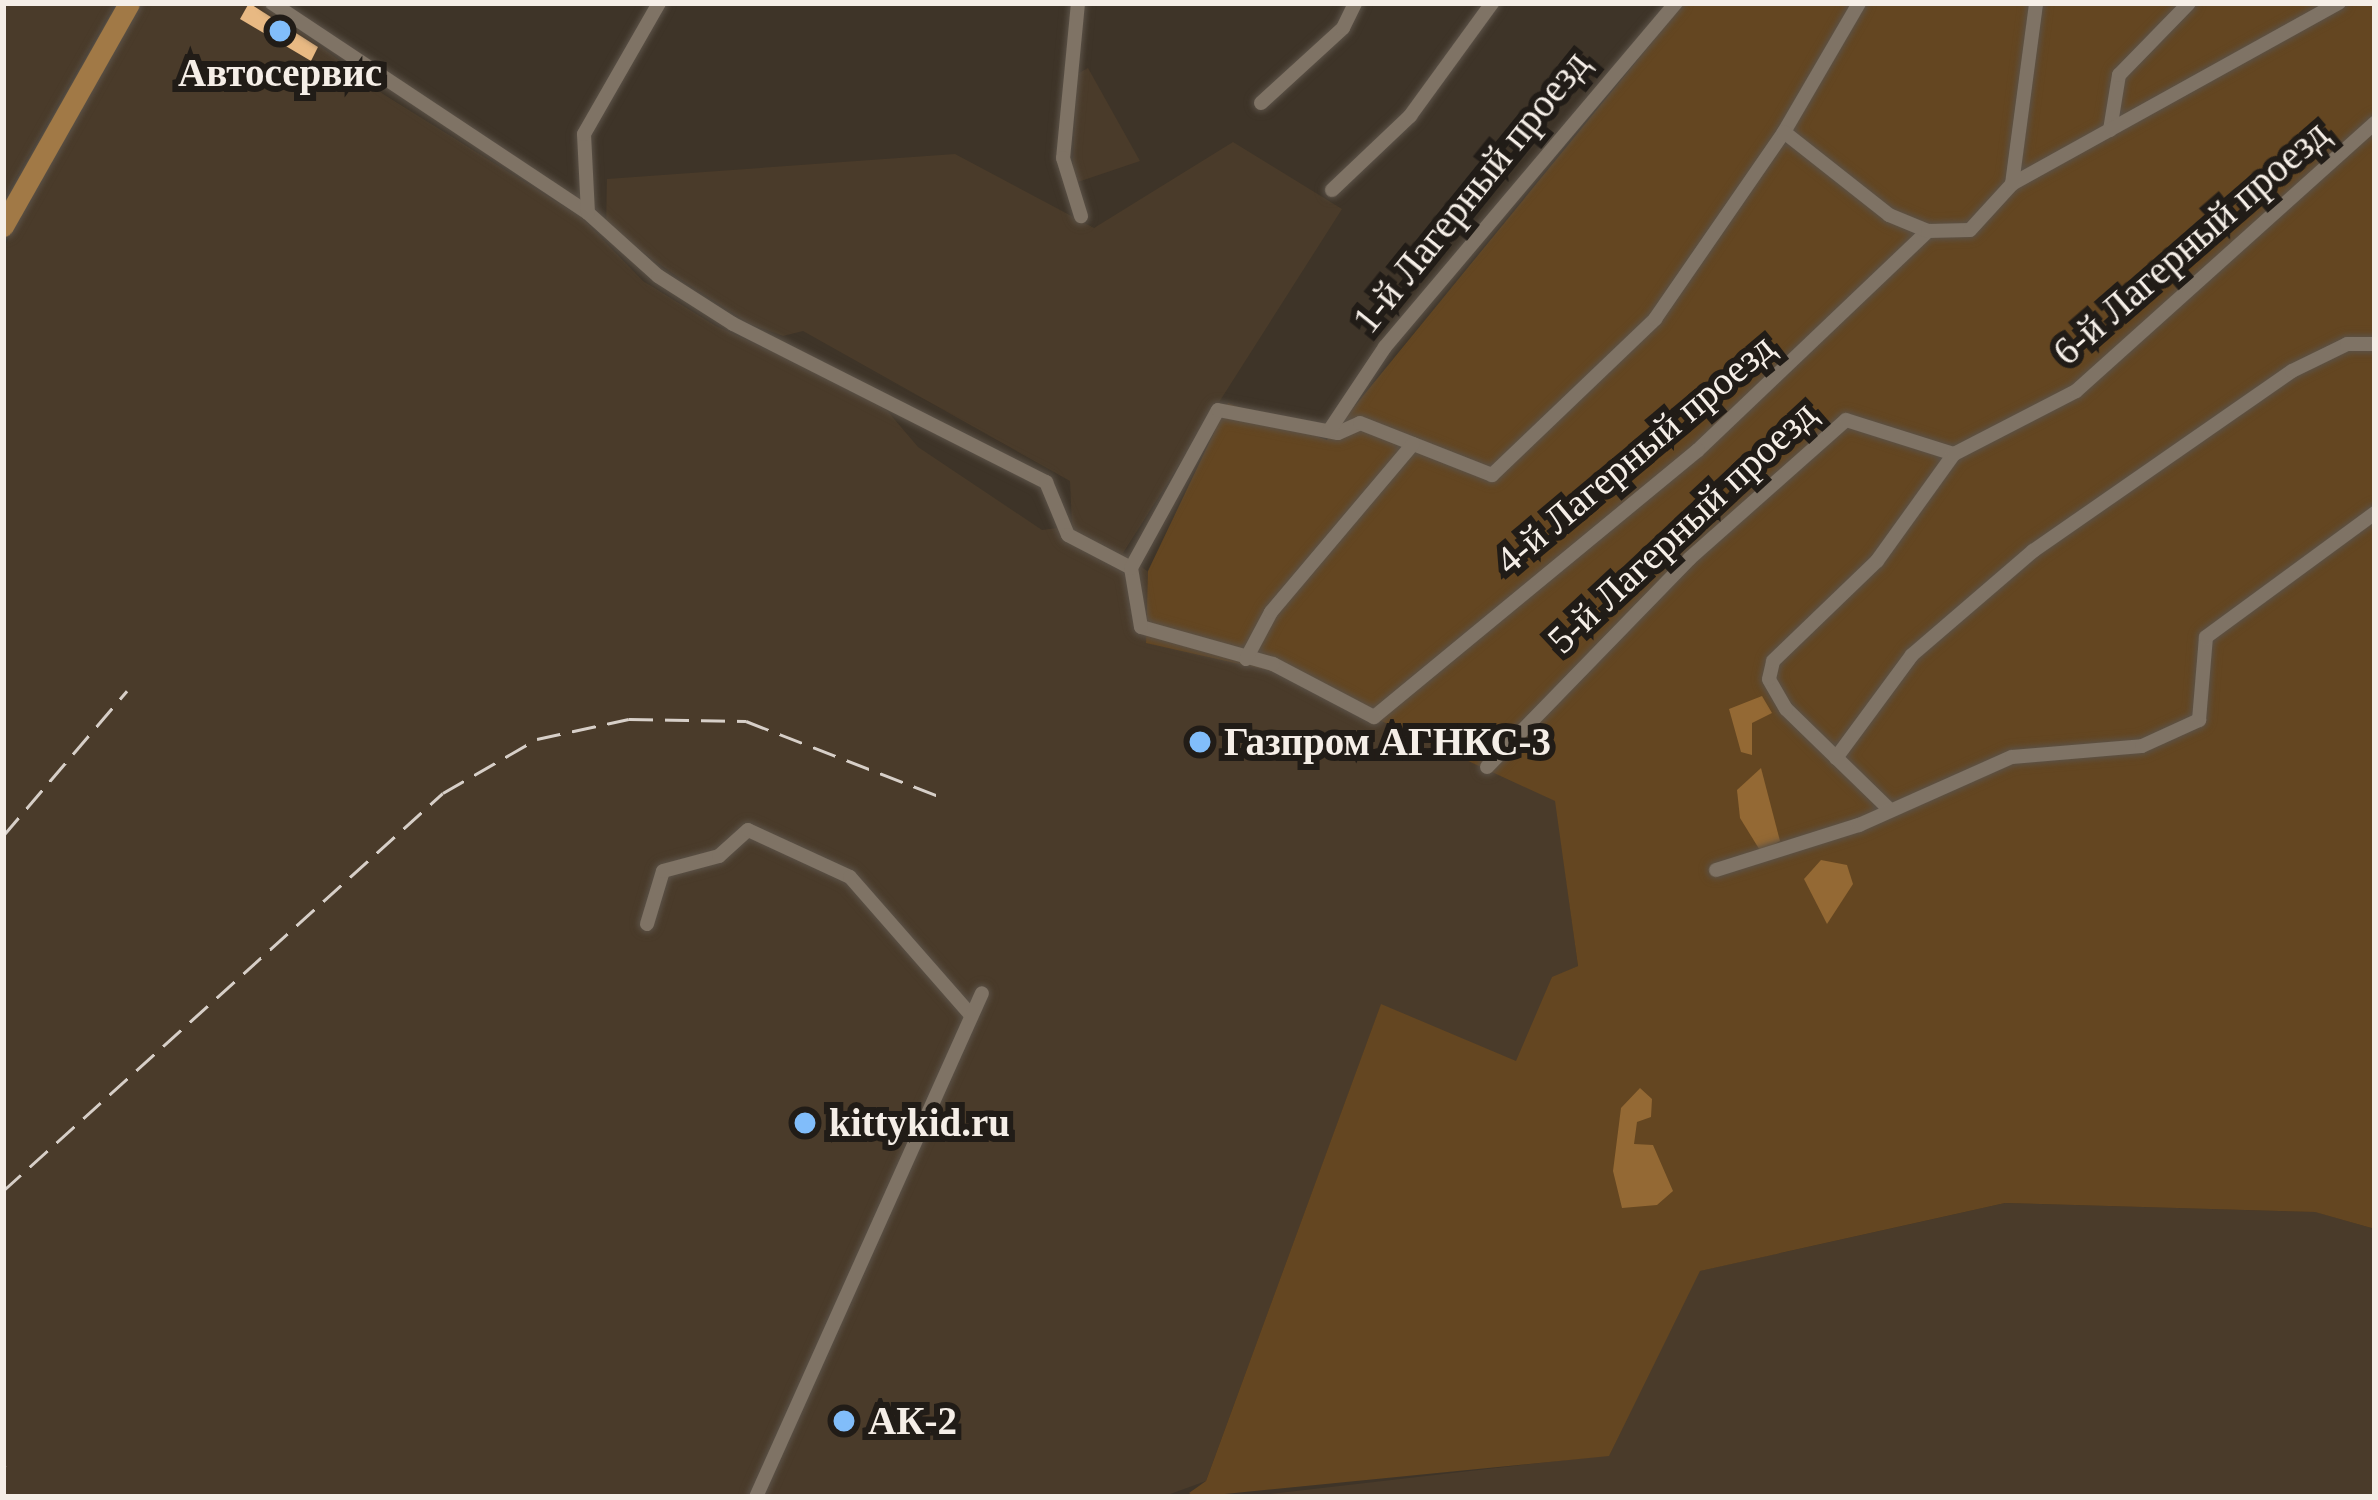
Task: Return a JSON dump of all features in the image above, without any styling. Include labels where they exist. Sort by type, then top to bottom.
[{"type":"main road","points":[[3,226],[129,3]]},
{"type":"street","points":[[272,3],[588,213],[658,276],[733,324],[1046,482],[1068,535],[1130,568]]},
{"type":"street","points":[[588,213],[584,134],[658,3]]},
{"type":"street","points":[[1078,3],[1063,158],[1081,216]]},
{"type":"street","points":[[1261,103],[1343,28],[1355,3]]},
{"type":"street","points":[[1332,190],[1411,116],[1492,3]]},
{"type":"street","name":"1-й Лагерный проезд","points":[[1329,431],[1385,347],[1676,3]]},
{"type":"street","points":[[1413,444],[1271,612],[1246,659],[1141,628],[1130,568],[1218,410],[1329,431],[1360,423],[1492,475],[1655,320],[1820,80],[1858,3]]},
{"type":"street","points":[[2012,184],[2036,3]]},
{"type":"street","points":[[2110,130],[2119,75],[2189,3]]},
{"type":"street","points":[[1784,127],[1889,215],[1928,231],[1970,230],[2012,184],[2339,3]]},
{"type":"street","name":"6-й Лагерный проезд","points":[[1889,809],[1786,709],[1769,680],[1773,661],[1877,561],[1954,454],[2076,391],[2375,123]]},
{"type":"street","name":"4-й Лагерный проезд","points":[[1246,659],[1374,717],[1698,450],[1928,231]]},
{"type":"street","points":[[1836,758],[1912,656],[2078,517],[2292,371],[2347,344],[2375,344]]},
{"type":"street","name":"5-й Лагерный проезд","points":[[1487,766],[1690,558],[1846,420],[1954,454]]},
{"type":"street","points":[[1716,870],[1889,809],[2012,757],[2142,746],[2199,720],[2206,637],[2375,513]]},
{"type":"street","points":[[646,923],[663,871],[719,856],[748,830],[850,877],[971,1015]]},
{"type":"street","points":[[756,1497],[982,993]]},
{"type":"shaded area","points":[[3,3],[115,3],[3,200]]},
{"type":"shaded area","points":[[142,3],[264,3],[383,94],[581,217],[643,281],[716,326],[878,400],[918,447],[1042,530],[1072,526],[1070,481],[803,331],[783,336],[750,324],[682,280],[606,226],[607,179],[955,154],[1094,228],[1233,142],[1342,209],[1123,553],[1282,672],[1556,801],[1578,966],[1552,978],[1517,1062],[1381,1005],[1206,1481],[1162,1497],[3,1497],[3,249]]},
{"type":"shaded area","points":[[1684,3],[2375,3],[2375,1229],[2315,1212],[2005,1203],[1700,1271],[1609,1456],[1195,1497],[1189,1493],[1206,1481],[1381,1004],[1516,1061],[1552,977],[1578,966],[1555,801],[1275,672],[1146,643],[1148,571],[1228,403],[1327,440]]},
{"type":"shaded area","points":[[1088,68],[1140,161],[1072,184],[1077,74]]},
{"type":"shaded area","points":[[1762,696],[1772,713],[1752,723],[1752,755],[1741,752],[1729,709]]},
{"type":"shaded area","points":[[1761,768],[1780,841],[1761,852],[1740,818],[1737,790]]},
{"type":"shaded area","points":[[1821,860],[1847,865],[1853,884],[1827,924],[1804,879]]},
{"type":"shaded area","points":[[1640,1088],[1652,1099],[1651,1117],[1637,1122],[1634,1144],[1653,1145],[1673,1191],[1657,1205],[1622,1208],[1613,1171],[1621,1108]]},
{"type":"shaded area","points":[[2005,1203],[2316,1212],[2375,1229],[2375,1497],[1245,1497],[1609,1455],[1699,1271]]},
{"type":"building","name":"Автосервис","points":[[249,3],[318,47],[311,61],[240,19]]},
{"type":"railway","points":[[3,836],[127,691]]},
{"type":"railway","points":[[3,1191],[443,793],[537,739],[629,719],[746,721],[941,797]]},
{"type":"place","name":"Автосервис","points":[[280,31]]},
{"type":"place","name":"Газпром АГНКС-3","points":[[1200,742]]},
{"type":"place","name":"kittykid.ru","points":[[805,1123]]},
{"type":"place","name":"АК-2","points":[[844,1421]]}]
